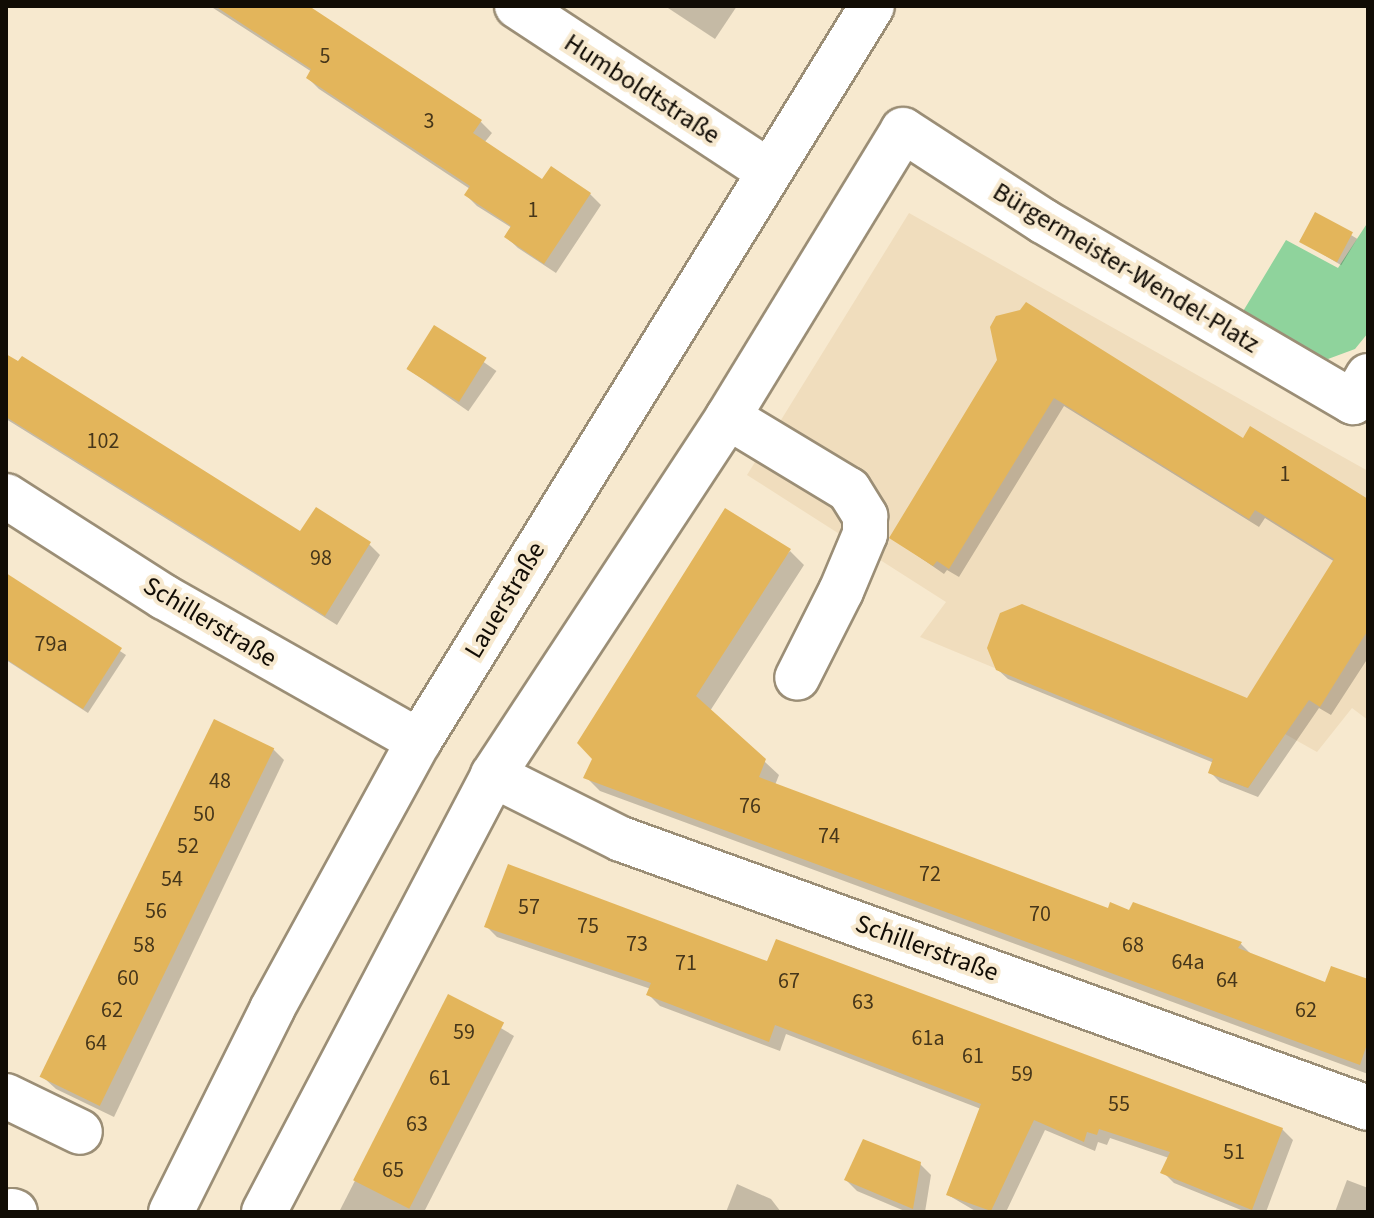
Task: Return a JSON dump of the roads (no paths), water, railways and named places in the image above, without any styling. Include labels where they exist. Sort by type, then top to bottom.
[{"type":"street","name":"Humboldtstraße","points":[[517,6],[768,171]]},
{"type":"street","name":"Lauerstraße","points":[[171,1212],[272,1009],[419,741],[872,6]]},
{"type":"street","name":"Bürgermeister-Wendel-Platz","points":[[728,417],[903,130],[1043,221],[1360,389]]},
{"type":"street","points":[[264,1212],[493,775],[728,417],[849,490],[865,516],[865,534],[841,591],[797,678]]},
{"type":"street","name":"Schillerstraße","points":[[6,496],[164,597],[419,741]]},
{"type":"street","name":"Schillerstraße","points":[[493,775],[621,839],[1368,1108]]},
{"type":"street","points":[[6,1096],[80,1132]]}]
